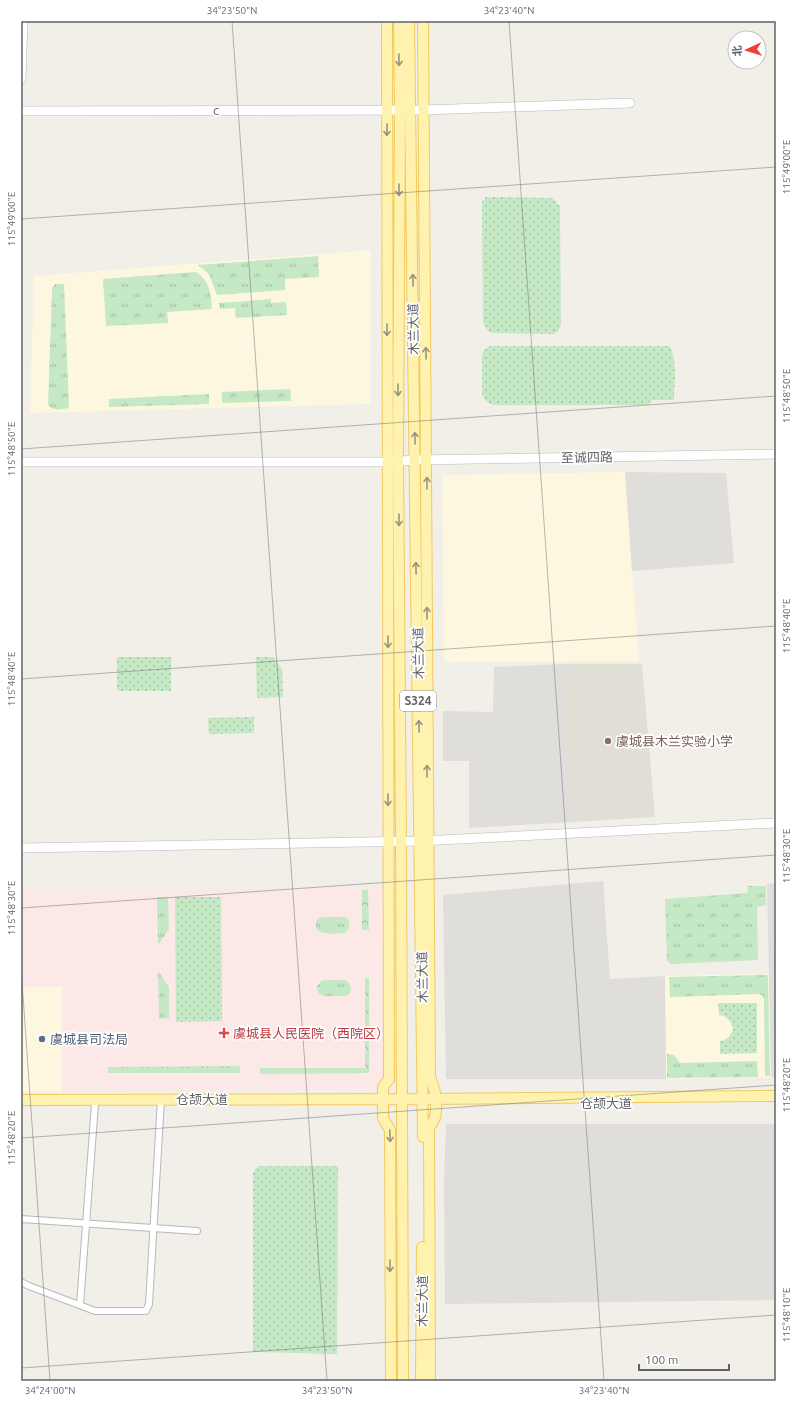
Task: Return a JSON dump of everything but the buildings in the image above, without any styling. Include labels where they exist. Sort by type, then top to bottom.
[{"type":"main road","points":[[387,21],[388,110],[386,213],[393,462],[388,841],[389,1078],[383,1087],[383,1118],[390,1130],[391,1381]]},
{"type":"main road","name":"木兰大道","points":[[399,21],[400,110],[393,462],[401,840],[403,1381]]},
{"type":"main road","name":"木兰大道","points":[[409,21],[415,460],[424,841],[424,1102],[421,1381]]},
{"type":"main road","points":[[423,21],[427,460],[424,841],[430,1077],[435,1088],[435,1118],[429,1128],[430,1381]]},
{"type":"main road","name":"仓颉大道","points":[[435,1102],[776,1096]]},
{"type":"main road","name":"仓颉大道","points":[[21,1100],[161,1102],[776,1102]]},
{"type":"main road","name":"仓颉大道","points":[[21,1104],[161,1102]]},
{"type":"street","points":[[21,79],[23,21]]},
{"type":"street","name":"c","points":[[21,111],[424,110],[630,103]]},
{"type":"street","name":"至诚四路","points":[[21,462],[393,462],[415,460],[776,454]]},
{"type":"street","points":[[21,848],[401,840],[424,841],[776,823]]},
{"type":"street","points":[[21,1282],[94,1311],[146,1311],[149,1304],[161,1102]]},
{"type":"street","points":[[80,1305],[95,1104]]},
{"type":"street","points":[[21,1219],[197,1231]]},
{"type":"shaded area","points":[[371,250],[370,404],[30,413],[34,276]]},
{"type":"shaded area","points":[[625,472],[639,661],[444,662],[442,475]]},
{"type":"shaded area","points":[[625,472],[726,473],[734,563],[632,571]]},
{"type":"shaded area","points":[[563,664],[573,822],[469,828],[469,761],[443,761],[443,711],[493,712],[494,667]]},
{"type":"shaded area","name":"虞城县木兰实验小学","points":[[563,664],[642,664],[655,817],[573,822]]},
{"type":"shaded area","points":[[603,881],[610,979],[665,976],[666,1079],[446,1079],[443,895]]},
{"type":"shaded area","points":[[776,883],[776,1077],[771,1077],[767,884]]},
{"type":"shaded area","name":"虞城县人民医院（西院区）","points":[[385,888],[386,1079],[377,1089],[62,1091],[62,987],[21,986],[21,889]]},
{"type":"shaded area","points":[[769,974],[771,1077],[666,1079],[665,976]]},
{"type":"shaded area","name":"虞城县司法局","points":[[21,986],[62,987],[62,1091],[21,1092]]},
{"type":"shaded area","points":[[446,1124],[776,1124],[776,1300],[445,1304],[444,1183]]},
{"type":"green space","points":[[486,197],[552,198],[560,206],[561,325],[558,331],[554,334],[493,333],[488,330],[483,321],[482,202]]},
{"type":"green space","points":[[318,256],[319,277],[285,279],[285,290],[217,295],[209,274],[198,265]]},
{"type":"green space","points":[[196,272],[204,279],[209,288],[212,309],[167,312],[168,323],[106,326],[103,279]]},
{"type":"green space","points":[[55,284],[64,284],[69,408],[57,409],[50,407],[48,404],[52,288]]},
{"type":"green space","points":[[271,299],[271,303],[286,302],[287,315],[236,318],[235,308],[220,309],[219,303]]},
{"type":"green space","points":[[490,346],[669,346],[674,357],[675,364],[674,400],[652,400],[648,405],[493,405],[486,401],[482,394],[482,356],[484,350]]},
{"type":"green space","points":[[290,389],[291,401],[222,403],[222,392]]},
{"type":"green space","points":[[209,394],[209,404],[109,407],[109,399]]},
{"type":"green space","points":[[117,657],[171,657],[171,691],[117,691]]},
{"type":"green space","points":[[256,657],[273,657],[282,669],[283,697],[257,698]]},
{"type":"green space","points":[[254,717],[254,733],[209,734],[208,718]]},
{"type":"green space","points":[[748,886],[766,886],[766,905],[757,907],[758,960],[670,964],[667,960],[665,899],[747,893]]},
{"type":"green space","points":[[362,890],[368,890],[369,930],[362,930]]},
{"type":"green space","points":[[157,897],[168,897],[169,929],[158,945]]},
{"type":"green space","points":[[175,897],[221,897],[222,1021],[176,1022]]},
{"type":"green space","points":[[323,917],[345,917],[349,920],[349,928],[345,933],[331,934],[321,932],[316,927],[316,923]]},
{"type":"green space","points":[[158,971],[169,987],[169,1018],[159,1019]]},
{"type":"green space","points":[[768,975],[770,1076],[765,1076],[763,996],[759,994],[670,997],[669,977]]},
{"type":"green space","points":[[365,978],[369,978],[369,1073],[260,1074],[260,1068],[365,1068]]},
{"type":"green space","points":[[324,980],[345,980],[350,985],[351,990],[346,996],[323,996],[318,993],[317,986]]},
{"type":"green space","points":[[718,1003],[757,1003],[757,1053],[720,1054],[720,1041],[725,1040],[731,1034],[733,1029],[728,1019],[719,1015]]},
{"type":"green space","points":[[667,1054],[674,1055],[680,1063],[757,1061],[758,1077],[667,1078]]},
{"type":"green space","points":[[240,1066],[240,1073],[108,1073],[108,1067]]},
{"type":"green space","points":[[258,1166],[338,1166],[337,1354],[253,1352],[253,1173]]},
{"type":"place","name":"虞城县木兰实验小学","points":[[608,741]]},
{"type":"place","name":"虞城县人民医院（西院区）","points":[[224,1033]]},
{"type":"place","name":"虞城县司法局","points":[[42,1039]]}]
